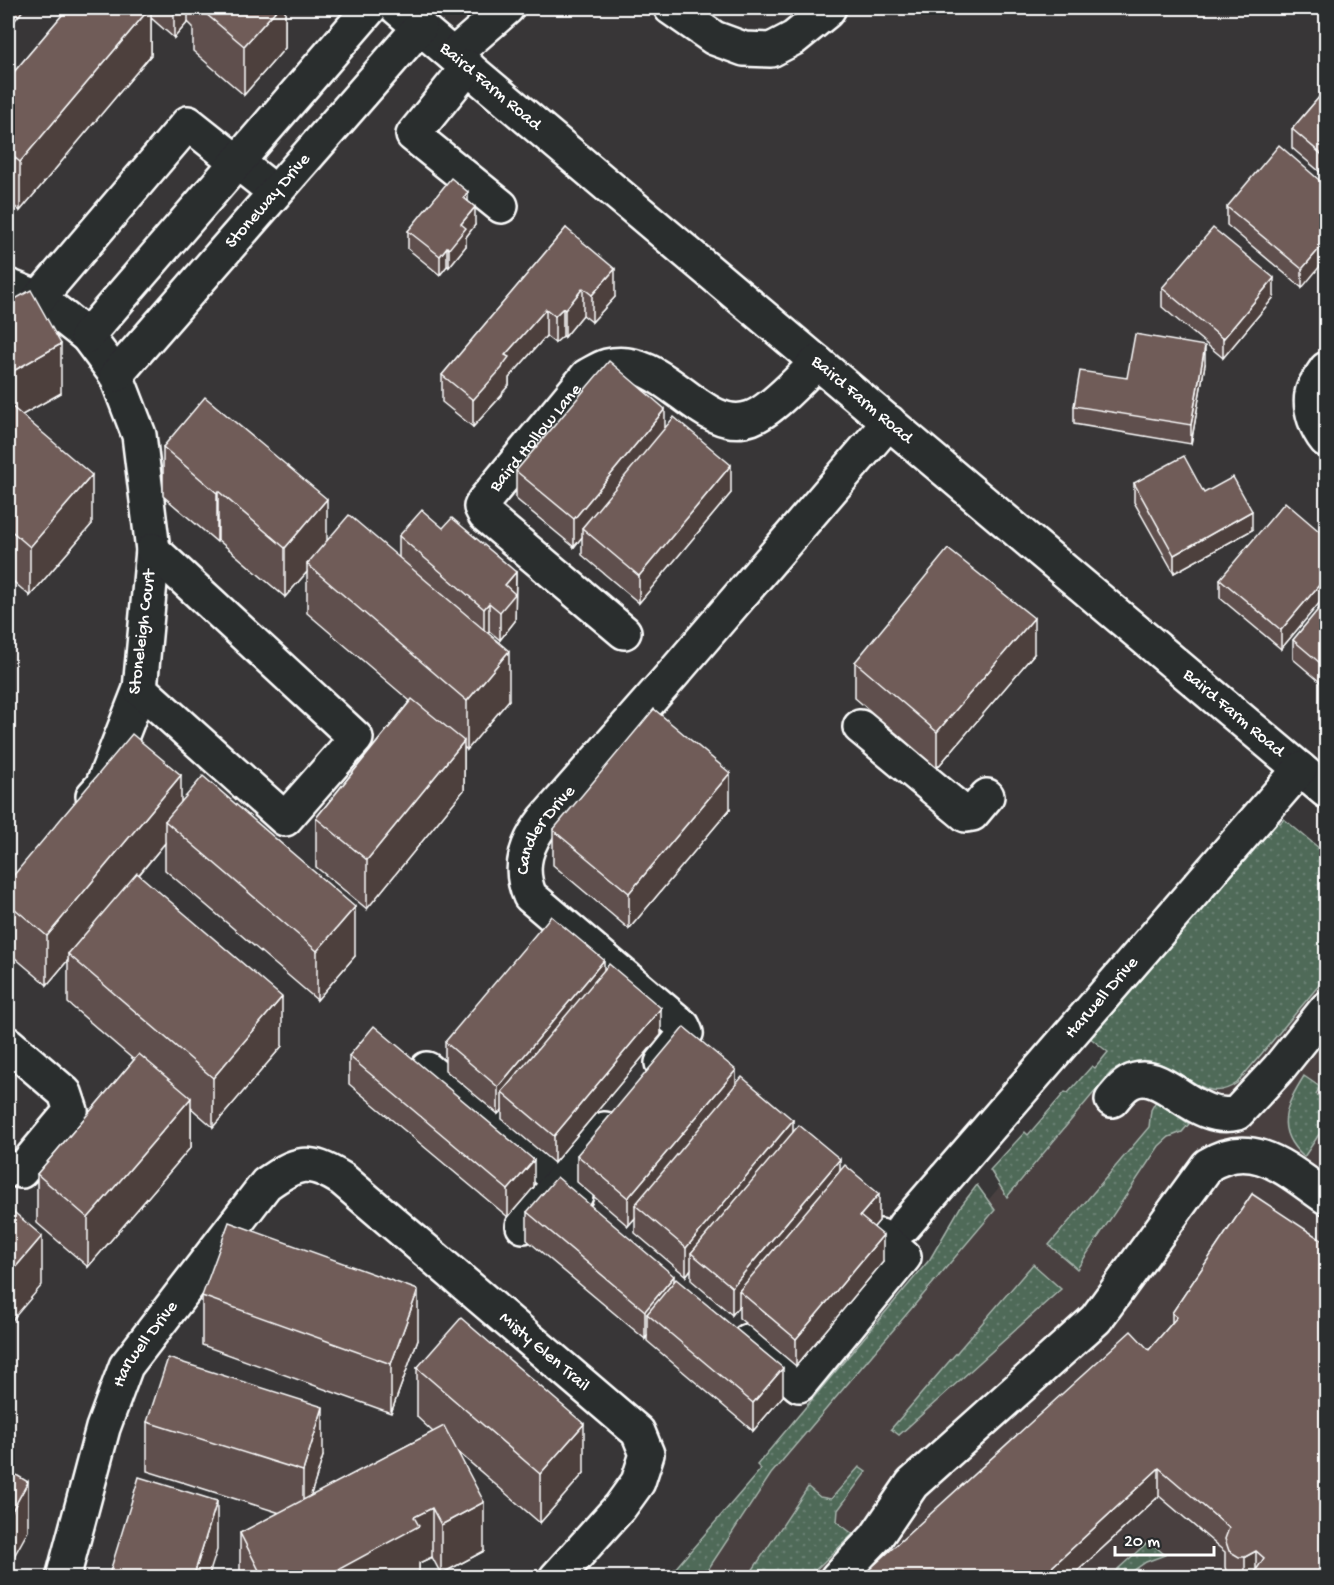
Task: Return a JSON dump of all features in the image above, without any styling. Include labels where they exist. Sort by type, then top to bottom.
[{"type":"street","points":[[87,336],[369,8]]},
{"type":"street","points":[[501,206],[413,135],[461,61],[507,8]]},
{"type":"street","points":[[671,8],[714,38],[744,49],[771,50],[794,38],[829,8]]},
{"type":"street","name":"Baird Farm Road","points":[[408,17],[1326,791]]},
{"type":"street","name":"Stoneway Drive","points":[[116,375],[275,192],[408,17]]},
{"type":"street","points":[[39,298],[188,123],[275,192]]},
{"type":"street","name":"Stoneleigh Court","points":[[8,286],[39,298],[87,336],[116,375],[139,435],[153,550],[140,689],[102,786],[70,819]]},
{"type":"street","name":"Baird Hollow Lane","points":[[624,632],[485,515],[481,507],[484,501],[587,376],[607,366],[630,366],[644,369],[683,393],[708,413],[735,421],[752,418],[786,393],[817,362]]},
{"type":"street","points":[[1319,381],[1312,414],[1320,433],[1326,440]]},
{"type":"street","name":"Candler Drive","points":[[643,1085],[681,1041],[686,1033],[683,1026],[530,896],[524,884],[523,866],[527,848],[534,833],[545,819],[889,422]]},
{"type":"street","points":[[140,689],[285,819],[356,738],[153,550]]},
{"type":"street","points":[[860,727],[966,815],[972,814],[987,796]]},
{"type":"street","name":"Harwell Drive","points":[[729,1325],[799,1385],[904,1257],[892,1231],[1300,769]]},
{"type":"street","points":[[1112,1100],[1130,1082],[1149,1079],[1209,1113],[1229,1115],[1237,1113],[1322,1023]]},
{"type":"street","points":[[8,1044],[65,1094],[71,1111],[21,1171],[8,1168]]},
{"type":"street","points":[[427,1068],[596,1212]]},
{"type":"street","points":[[523,1226],[621,1111]]},
{"type":"street","points":[[837,1578],[876,1537],[912,1484],[1096,1319],[1208,1165],[1226,1155],[1255,1154],[1275,1162],[1326,1197]]},
{"type":"street","name":"Harwell Drive","points":[[63,1578],[103,1428],[126,1365],[266,1184],[289,1168],[309,1165]]},
{"type":"street","name":"Misty Glen Trail","points":[[309,1165],[322,1167],[342,1179],[638,1431],[647,1454],[638,1482],[620,1507],[556,1578]]},
{"type":"shaded area","points":[[1284,851],[1326,888],[1326,1577],[668,1578]]},
{"type":"green space","points":[[1284,819],[1326,854],[1326,977],[1237,1083],[1221,1090],[1207,1089],[1167,1066],[1151,1061],[1133,1062],[1111,1072],[1007,1197],[990,1170],[1025,1132],[1028,1135],[1065,1092],[1068,1093],[1092,1066],[1095,1068],[1108,1052],[1089,1037],[1276,821],[1280,823]]},
{"type":"green space","points":[[1304,1076],[1320,1087],[1316,1094],[1326,1101],[1326,1124],[1304,1157],[1288,1137],[1286,1117],[1292,1097]]},
{"type":"green space","points":[[1156,1101],[1189,1124],[1182,1132],[1169,1137],[1159,1146],[1077,1269],[1049,1245],[1149,1127],[1151,1110]]},
{"type":"green space","points":[[977,1185],[995,1210],[771,1474],[703,1577],[668,1577],[761,1469],[757,1465],[930,1259],[961,1206]]},
{"type":"green space","points":[[1033,1264],[1061,1289],[899,1435],[891,1429]]},
{"type":"green space","points":[[859,1467],[866,1472],[838,1510],[837,1522],[853,1534],[808,1577],[748,1577],[808,1487],[820,1497],[831,1499]]},
{"type":"green space","points":[[1149,1541],[1165,1555],[1146,1562],[1124,1577],[1109,1577]]},
{"type":"building","points":[[68,8],[150,8],[20,162],[8,152],[8,79]]},
{"type":"building","points":[[199,8],[278,8],[244,46]]},
{"type":"building","points":[[1326,89],[1326,158],[1292,129]]},
{"type":"building","points":[[1279,145],[1326,186],[1326,241],[1302,269],[1227,207]]},
{"type":"building","points":[[451,178],[468,192],[464,198],[475,207],[461,224],[466,228],[449,249],[447,247],[440,256],[408,231]]},
{"type":"building","points":[[566,228],[615,269],[592,295],[583,288],[565,310],[563,308],[555,316],[546,309],[505,355],[509,357],[502,368],[473,400],[442,375]]},
{"type":"building","points":[[1213,228],[1274,278],[1223,339],[1162,288]]},
{"type":"building","points":[[31,290],[61,344],[8,374],[8,303]]},
{"type":"building","points":[[1135,334],[1205,346],[1191,425],[1074,406],[1080,371],[1127,378]]},
{"type":"building","points":[[609,361],[665,409],[574,519],[516,471]]},
{"type":"building","points":[[205,397],[327,499],[285,548],[163,447]]},
{"type":"building","points":[[10,405],[92,475],[30,547],[8,528],[8,408]]},
{"type":"building","points":[[674,417],[731,465],[639,576],[582,528]]},
{"type":"building","points":[[1184,456],[1204,493],[1233,477],[1252,511],[1174,555],[1134,483]]},
{"type":"building","points":[[1285,502],[1326,537],[1326,577],[1281,630],[1220,579]]},
{"type":"building","points":[[422,510],[443,528],[452,518],[516,572],[505,585],[515,594],[500,612],[489,603],[484,609],[399,536]]},
{"type":"building","points":[[349,515],[509,651],[467,701],[307,564]]},
{"type":"building","points":[[948,549],[1034,618],[937,732],[855,662]]},
{"type":"building","points":[[1326,600],[1326,668],[1293,640]]},
{"type":"building","points":[[412,699],[464,741],[367,860],[316,818]]},
{"type":"building","points":[[654,709],[730,773],[629,893],[553,830]]},
{"type":"building","points":[[132,734],[181,775],[47,936],[8,903],[8,882]]},
{"type":"building","points":[[203,776],[355,907],[317,951],[165,821]]},
{"type":"building","points":[[137,873],[282,997],[213,1078],[68,954]]},
{"type":"building","points":[[551,916],[604,960],[498,1087],[445,1042]]},
{"type":"building","points":[[609,964],[661,1008],[554,1136],[502,1092]]},
{"type":"building","points":[[374,1026],[534,1160],[508,1190],[349,1056]]},
{"type":"building","points":[[684,1027],[736,1070],[628,1198],[577,1155]]},
{"type":"building","points":[[139,1054],[191,1098],[88,1218],[37,1174]]},
{"type":"building","points":[[742,1077],[793,1120],[686,1248],[635,1205]]},
{"type":"building","points":[[799,1125],[840,1159],[732,1287],[691,1253]]},
{"type":"building","points":[[845,1165],[879,1194],[860,1216],[883,1235],[796,1339],[739,1291]]},
{"type":"building","points":[[557,1177],[674,1276],[645,1311],[527,1212]]},
{"type":"building","points":[[1252,1194],[1326,1243],[1326,1492],[1319,1502],[1326,1507],[1326,1578],[1251,1578],[1264,1558],[1256,1551],[1245,1557],[1239,1557],[1229,1551],[1225,1539],[1229,1528],[1159,1468],[1040,1578],[860,1578],[1131,1331],[1149,1350],[1177,1317],[1172,1313]]},
{"type":"building","points":[[8,1207],[42,1236],[8,1276]]},
{"type":"building","points":[[229,1222],[418,1290],[391,1364],[202,1296]]},
{"type":"building","points":[[676,1279],[783,1368],[753,1403],[647,1314]]},
{"type":"building","points":[[461,1318],[584,1424],[540,1474],[417,1368]]},
{"type":"building","points":[[168,1358],[323,1407],[303,1471],[147,1422]]},
{"type":"building","points":[[444,1426],[484,1502],[441,1525],[432,1508],[414,1517],[419,1526],[323,1578],[263,1578],[240,1533]]},
{"type":"building","points":[[8,1470],[28,1482],[8,1518]]},
{"type":"building","points":[[139,1477],[217,1501],[193,1578],[108,1578]]}]
